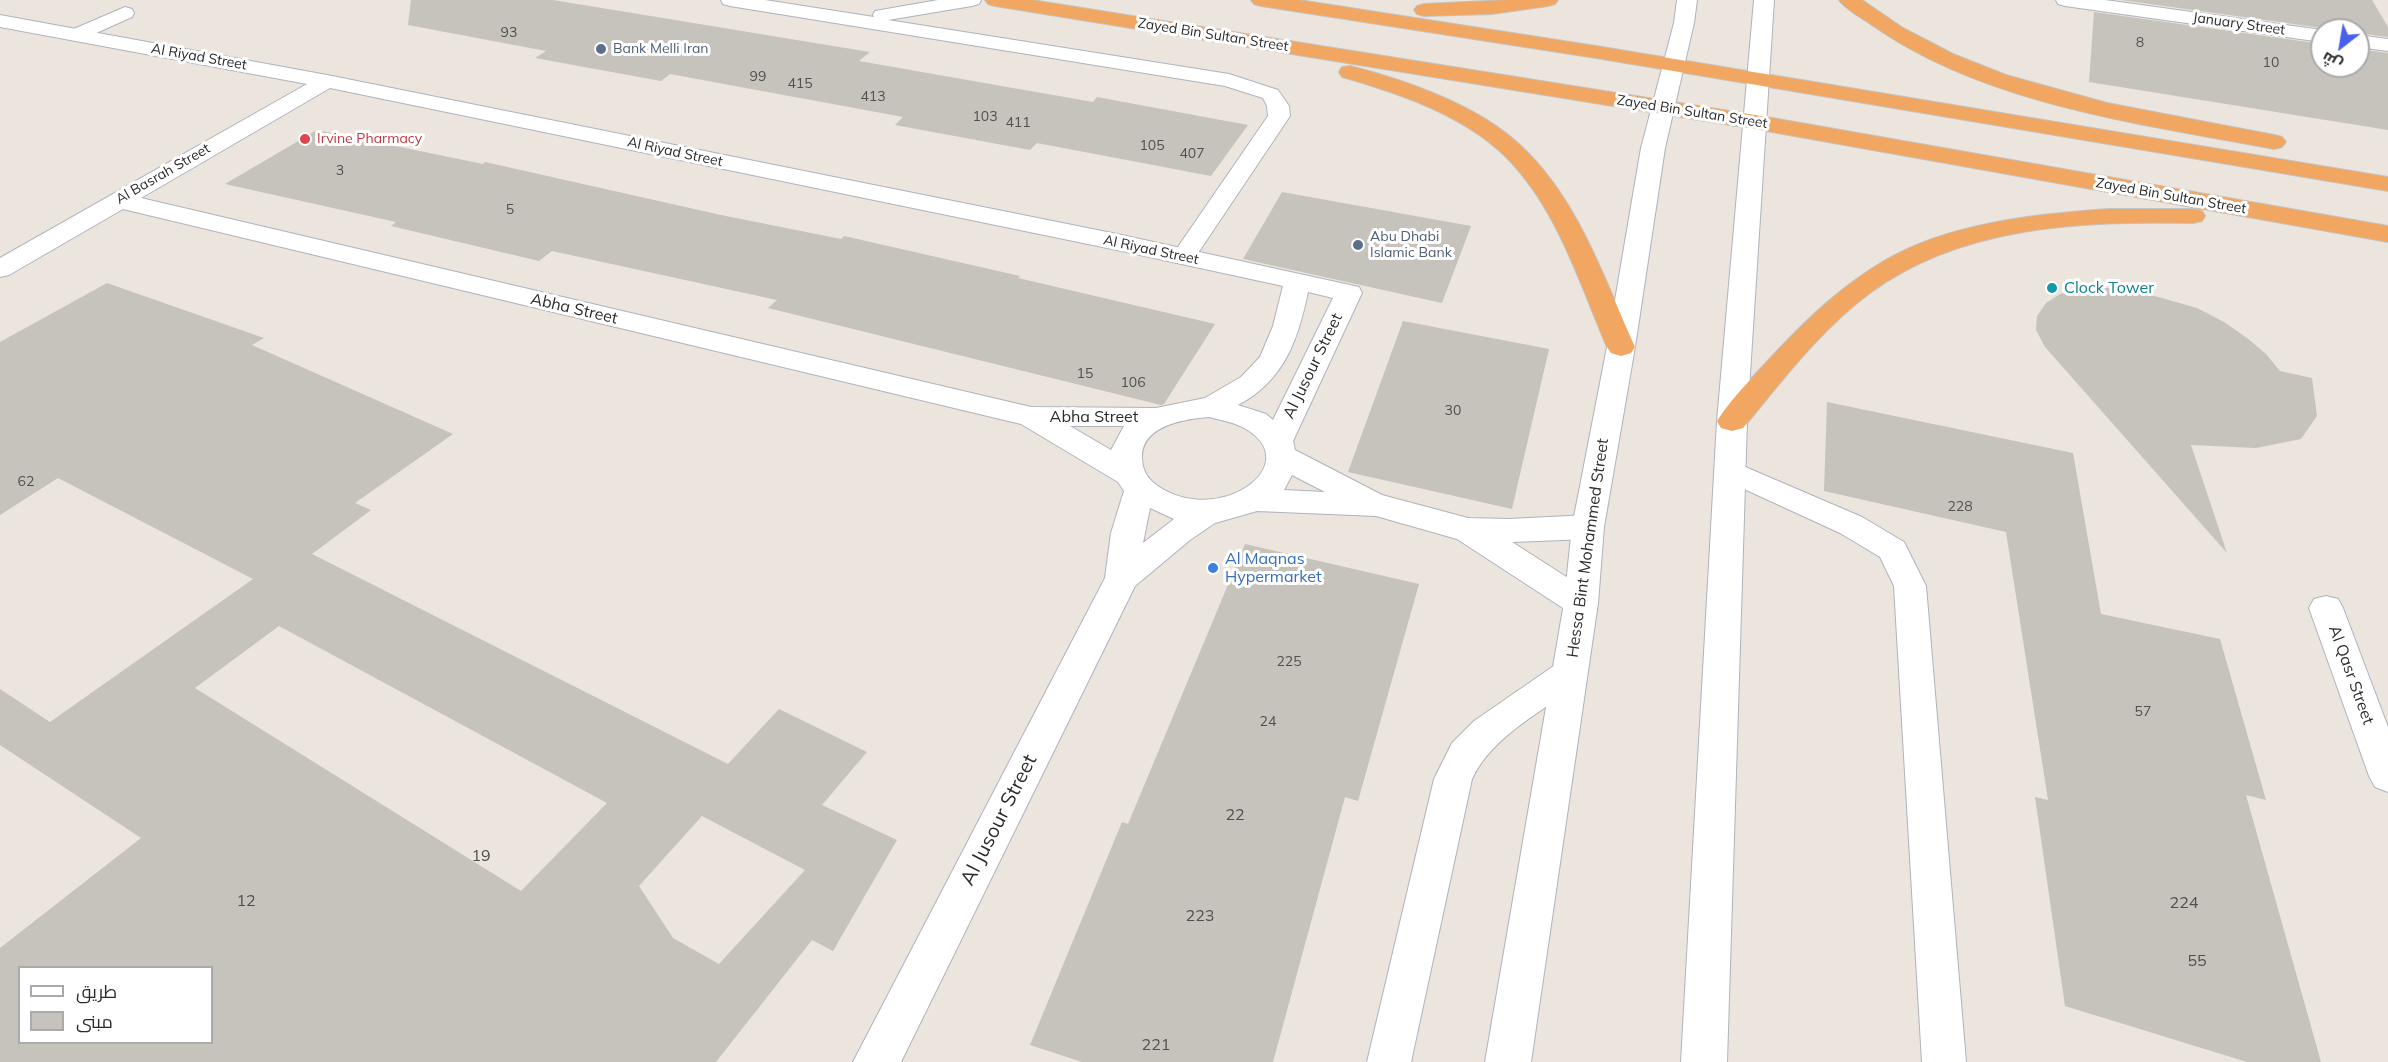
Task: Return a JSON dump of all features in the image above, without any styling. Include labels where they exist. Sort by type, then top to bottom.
[{"type":"highway","name":"Zayed Bin Sultan Street","points":[[994,0],[1755,122],[2388,234]]},
{"type":"highway","points":[[994,0],[1352,73],[1416,95],[1461,117],[1513,151],[1541,184],[1571,235],[1621,347]]},
{"type":"highway","points":[[1261,0],[1673,65],[2388,184]]},
{"type":"highway","points":[[1317,9],[1492,8],[1548,0]]},
{"type":"highway","points":[[1849,0],[1912,42],[1990,76],[2087,105],[2289,145]]},
{"type":"highway","points":[[2335,154],[2388,164]]},
{"type":"highway","points":[[1732,421],[1802,341],[1862,286],[1905,261],[1948,241],[2028,225],[2119,215],[2307,220]]},
{"type":"street","name":"Hessa Bint Mohammed Street","points":[[1508,1062],[1581,603],[1588,527],[1621,347],[1653,148],[1684,23],[1687,0]]},
{"type":"street","points":[[1704,1062],[1729,470],[1764,0]]},
{"type":"street","name":"Al Riyad Street","points":[[0,21],[327,81],[1349,292]]},
{"type":"street","name":"Al Basrah Street","points":[[0,269],[327,81]]},
{"type":"street","name":"Abha Street","points":[[117,200],[1031,417],[1156,418]]},
{"type":"street","points":[[1211,407],[1250,385],[1275,358],[1281,346],[1297,282]]},
{"type":"street","name":"Al Jusour Street","points":[[1281,449],[1349,292]]},
{"type":"street","points":[[1281,449],[1281,473],[1271,488],[1256,500],[1233,509],[1208,512],[1181,510],[1159,502],[1135,482],[1125,458],[1130,442],[1140,429],[1156,418],[1182,409],[1211,407],[1251,417],[1267,428],[1281,449],[1376,505]]},
{"type":"street","name":"Abha Street","points":[[1031,417],[1135,482]]},
{"type":"street","name":"Al Jusour Street","points":[[876,1062],[1122,578],[1124,547],[1135,482]]},
{"type":"street","points":[[1256,500],[1376,505],[1468,530],[1549,530],[1588,527]]},
{"type":"street","name":"Al Jusour Street","points":[[1122,578],[1169,539],[1208,512]]},
{"type":"street","points":[[1468,530],[1581,603]]},
{"type":"lane","points":[[730,0],[1229,80],[1271,94],[1278,106],[1280,116],[1183,257]]},
{"type":"lane","points":[[858,20],[972,0]]},
{"type":"lane","name":"January Street","points":[[2065,0],[2310,34]]},
{"type":"lane","name":"January Street","points":[[2127,0],[2156,12]]},
{"type":"lane","points":[[76,35],[124,13]]},
{"type":"lane","points":[[2370,43],[2388,45]]},
{"type":"lane","points":[[1729,470],[1851,525],[1893,550],[1910,586],[1944,1062]]},
{"type":"lane","name":"Al Qasr Street","points":[[2326,608],[2388,776]]},
{"type":"lane","points":[[1389,1062],[1453,779],[1465,754],[1487,731],[1570,674]]},
{"type":"building","points":[[411,0],[553,0],[870,52],[859,61],[1093,102],[1097,97],[1248,125],[1211,176],[1037,143],[1030,150],[895,125],[903,117],[670,74],[661,81],[535,58],[546,51],[408,25]]},
{"type":"building","points":[[2121,0],[2372,0],[2388,27],[2388,37],[2370,35],[2370,18],[2310,18],[2310,26]]},
{"type":"building","points":[[2094,12],[2310,42],[2310,78],[2370,78],[2370,51],[2388,53],[2388,130],[2089,82]]},
{"type":"building","points":[[317,130],[483,164],[485,162],[721,215],[841,239],[844,236],[1215,324],[1164,404],[1161,405],[768,308],[777,300],[552,251],[539,261],[391,226],[396,222],[225,184]]},
{"type":"building","name":"Abu Dhabi Islamic Bank","points":[[1282,192],[1471,226],[1442,303],[1243,259]]},
{"type":"building","points":[[107,283],[264,338],[252,345],[453,434],[355,503],[371,510],[312,554],[728,764],[779,709],[867,752],[822,805],[897,840],[833,951],[812,940],[716,1062],[0,1062],[0,948],[141,838],[0,745],[0,689],[50,722],[253,579],[58,478],[0,515],[0,342]],"holes":[[[279,626],[607,803],[521,891],[195,688]],[[702,816],[805,870],[719,964],[673,938],[639,886]]]},
{"type":"building","points":[[2108,288],[2137,291],[2197,308],[2224,322],[2247,338],[2266,354],[2280,371],[2312,378],[2317,416],[2301,439],[2256,448],[2191,445],[2227,553],[2045,347],[2036,330],[2037,316],[2046,303],[2060,294]]},
{"type":"building","points":[[1403,321],[1549,349],[1512,509],[1348,472]]},
{"type":"building","points":[[1827,402],[2073,453],[2101,614],[2220,639],[2266,800],[2246,795],[2321,1062],[2247,1062],[2065,1006],[2035,797],[2048,800],[2006,532],[1824,491]]},
{"type":"building","points":[[1245,544],[1419,584],[1358,801],[1345,797],[1273,1062],[1082,1062],[1030,1045],[1122,822],[1128,824]]},
{"type":"place","name":"Bank Melli Iran","points":[[601,49]]},
{"type":"place","name":"Irvine Pharmacy","points":[[305,139]]},
{"type":"place","name":"Abu Dhabi Islamic Bank","points":[[1358,245]]},
{"type":"place","name":"Clock Tower","points":[[2052,288]]},
{"type":"place","name":"Al Maqnas Hypermarket","points":[[1213,568]]}]
